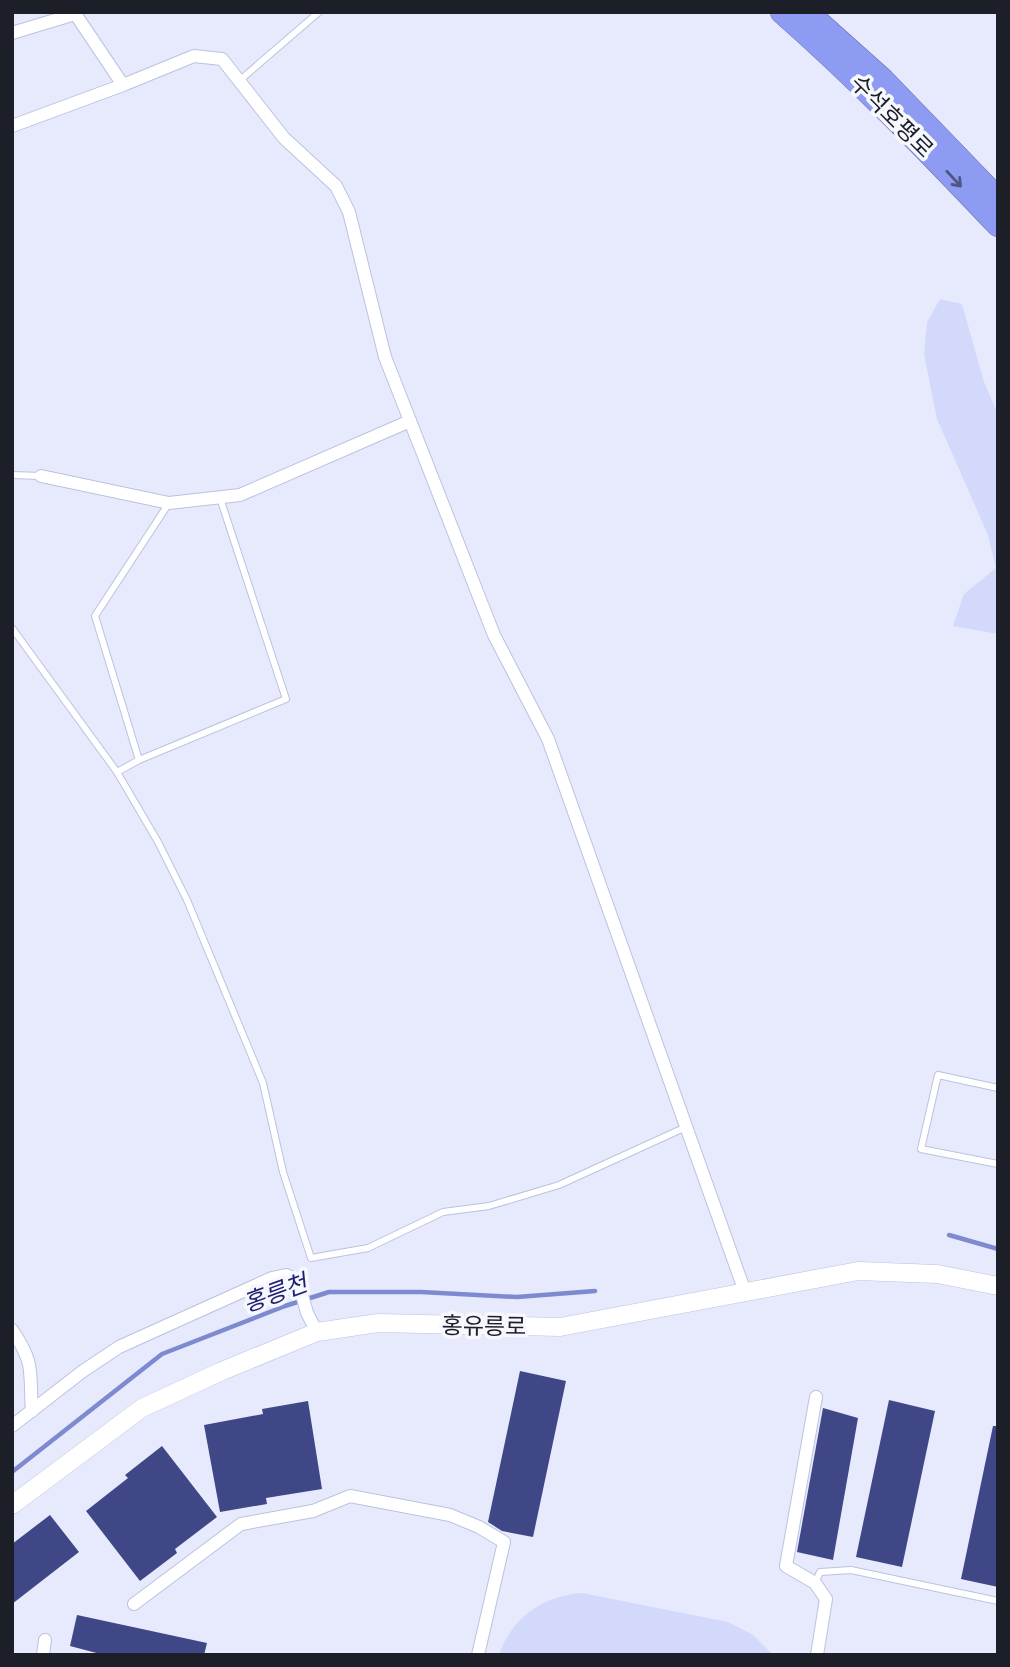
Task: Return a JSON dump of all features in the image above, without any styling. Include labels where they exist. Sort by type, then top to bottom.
[{"type":"highway","name":"수석호평로","points":[[782,12],[828,52],[998,225]]},
{"type":"highway","name":"수석호평로","points":[[807,12],[883,80],[998,199]]},
{"type":"street","points":[[12,33],[74,13],[123,85]]},
{"type":"street","points":[[12,126],[123,85],[194,55],[222,59],[285,138],[336,186],[349,212],[385,357],[494,635],[548,739],[743,1285]]},
{"type":"street","points":[[41,476],[170,503],[220,498],[240,495],[410,421]]},
{"type":"street","name":"홍유릉로","points":[[12,1505],[142,1408],[317,1332],[378,1323],[560,1327],[743,1285],[858,1271],[937,1274],[998,1286]]},
{"type":"street","points":[[12,1426],[119,1347],[280,1275],[295,1278],[304,1294],[317,1332]]},
{"type":"street","points":[[12,1330],[32,1369],[32,1412]]},
{"type":"street","points":[[816,1397],[786,1566],[815,1583],[826,1600],[817,1655]]},
{"type":"street","points":[[134,1604],[241,1524],[313,1511],[350,1496],[450,1515],[479,1527],[504,1542],[478,1655]]},
{"type":"street","points":[[43,1655],[44,1640]]},
{"type":"lane","points":[[239,81],[319,12]]},
{"type":"lane","points":[[12,475],[41,476]]},
{"type":"lane","points":[[117,772],[139,760],[286,699],[220,498]]},
{"type":"lane","points":[[139,760],[95,616],[170,503]]},
{"type":"lane","points":[[12,628],[117,772],[158,842],[187,900],[263,1083],[283,1172],[311,1258],[368,1248],[443,1212],[489,1206],[559,1185],[686,1127]]},
{"type":"lane","points":[[998,1088],[938,1075],[921,1149],[998,1164]]},
{"type":"lane","points":[[815,1583],[820,1572],[851,1570],[998,1601]]},
{"type":"shaded area","points":[[940,299],[962,304],[984,382],[998,414],[998,634],[953,626],[964,594],[996,568],[988,535],[937,419],[924,354],[927,322]]},
{"type":"shaded area","points":[[582,1593],[728,1622],[753,1635],[773,1655],[499,1655],[512,1630],[531,1611],[554,1599]]},
{"type":"building","points":[[520,1371],[566,1381],[533,1537],[502,1531],[488,1522]]},
{"type":"building","points":[[889,1400],[935,1411],[902,1567],[856,1557]]},
{"type":"building","points":[[308,1401],[322,1489],[266,1498],[267,1504],[220,1512],[204,1425],[263,1414],[262,1409]]},
{"type":"building","points":[[823,1408],[858,1418],[833,1560],[797,1552]]},
{"type":"building","points":[[993,1426],[998,1426],[998,1587],[961,1579]]},
{"type":"building","points":[[162,1446],[217,1517],[175,1549],[177,1553],[140,1581],[86,1511],[128,1478],[125,1475]]},
{"type":"building","points":[[50,1515],[79,1552],[12,1604],[12,1544]]},
{"type":"building","points":[[77,1615],[207,1643],[204,1655],[104,1655],[70,1646]]},
{"type":"waterway","name":"홍릉천","points":[[949,1235],[998,1249]]},
{"type":"waterway","name":"홍릉천","points":[[12,1472],[162,1354],[285,1306],[329,1292],[421,1292],[517,1297],[595,1291]]}]
